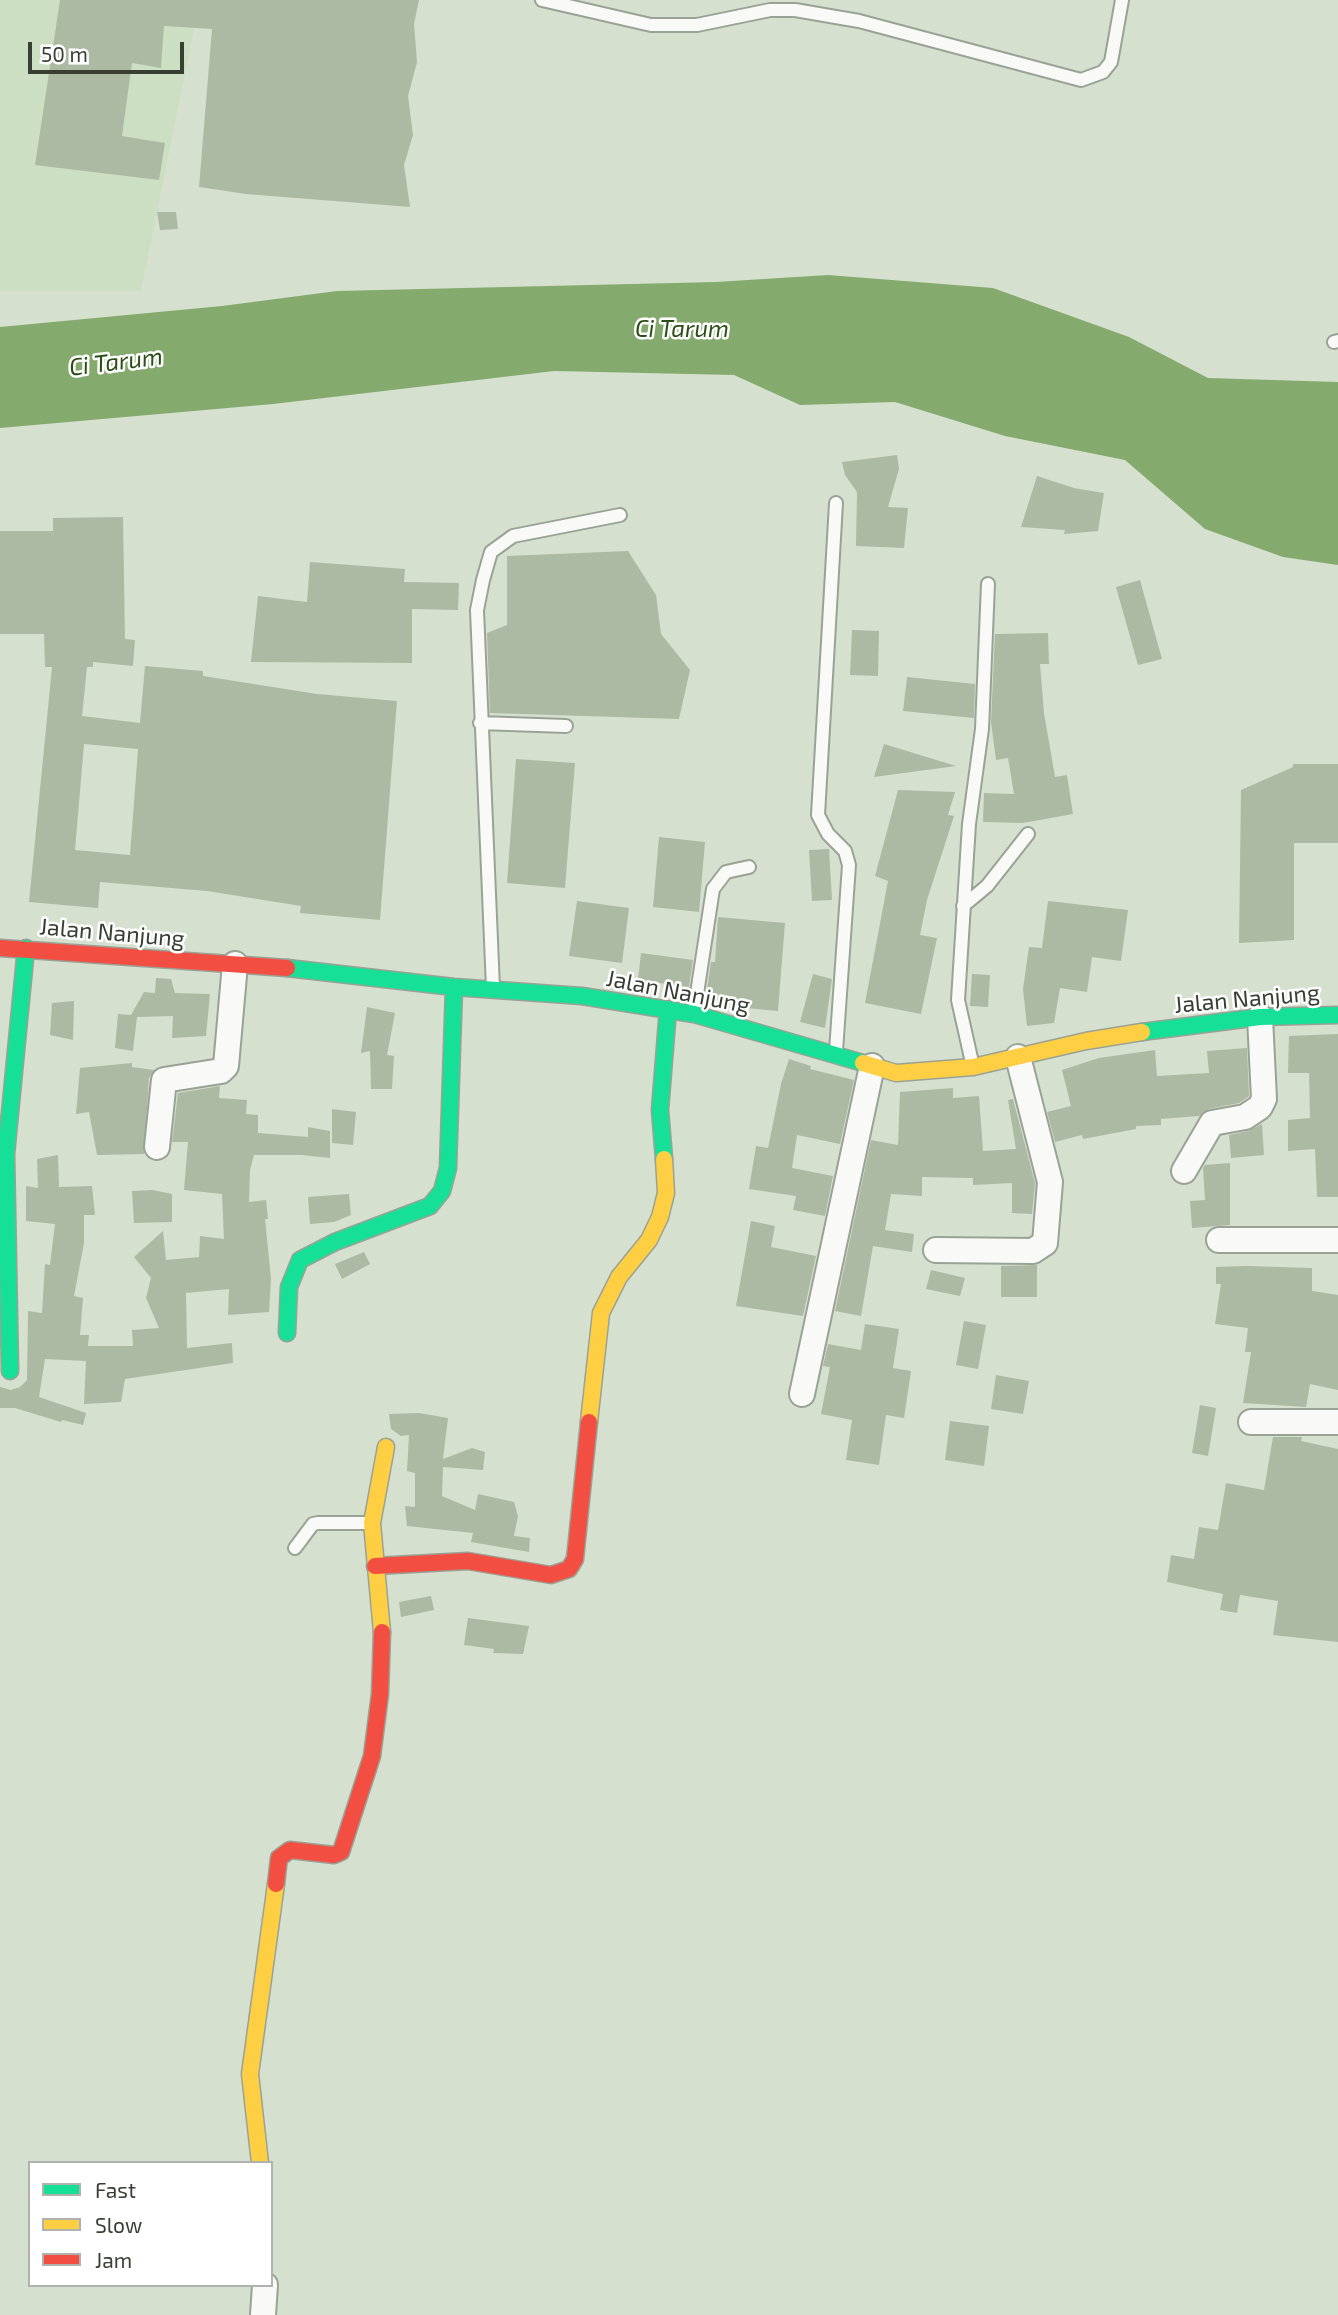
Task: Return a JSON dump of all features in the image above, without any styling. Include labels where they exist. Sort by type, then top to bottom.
[{"type":"street","name":"Jalan Nanjung","points":[[0,948],[235,964],[344,973],[454,987],[582,996],[694,1014],[896,1073],[973,1067],[1086,1041],[1260,1017],[1338,1015]]},
{"type":"street","points":[[10,1371],[3,1154],[26,948]]},
{"type":"street","points":[[157,1147],[164,1080],[221,1071],[226,1066],[235,964]]},
{"type":"street","points":[[287,1332],[289,1287],[300,1260],[335,1242],[430,1206],[442,1191],[448,1168],[454,987]]},
{"type":"street","points":[[375,1566],[468,1561],[551,1575],[569,1569],[575,1559],[601,1313],[619,1277],[649,1240],[660,1217],[666,1193],[660,1110],[668,1009]]},
{"type":"street","points":[[1184,1171],[1212,1124],[1219,1120],[1245,1117],[1261,1107],[1264,1099],[1260,1017]]},
{"type":"street","points":[[936,1250],[1033,1251],[1045,1243],[1050,1182],[1018,1057]]},
{"type":"street","points":[[802,1394],[872,1066]]},
{"type":"street","points":[[1219,1240],[1338,1240]]},
{"type":"street","points":[[1251,1422],[1338,1422]]},
{"type":"street","points":[[260,2161],[250,2074],[279,1858],[290,1850],[334,1855],[341,1852],[372,1755],[380,1694],[382,1623],[372,1523],[386,1447]]},
{"type":"street","points":[[263,2315],[265,2287]]},
{"type":"lane","points":[[542,0],[651,26],[696,25],[770,10],[795,10],[859,21],[1081,80],[1103,72],[1111,62],[1122,0]]},
{"type":"lane","points":[[836,503],[818,816],[828,834],[845,851],[849,865],[836,1054]]},
{"type":"lane","points":[[493,988],[477,610],[491,551],[513,536],[620,514]]},
{"type":"lane","points":[[973,1067],[958,1000],[963,906],[982,729],[988,584]]},
{"type":"lane","points":[[480,723],[566,726]]},
{"type":"lane","points":[[963,906],[987,886],[1028,834]]},
{"type":"lane","points":[[694,1014],[713,889],[719,878],[726,873],[749,867]]},
{"type":"lane","points":[[295,1548],[313,1524],[372,1523]]},
{"type":"shaded area","points":[[0,0],[200,0],[141,291],[0,291]]},
{"type":"water","name":"Ci Tarum","points":[[828,275],[993,288],[1129,337],[1208,378],[1338,382],[1338,565],[1283,557],[1205,529],[1125,460],[1005,436],[895,402],[800,405],[734,375],[554,371],[273,404],[0,428],[0,327],[222,306],[337,291],[716,282]]},
{"type":"building","points":[[60,0],[419,0],[414,24],[417,62],[408,96],[413,135],[404,165],[410,207],[246,194],[199,187],[212,29],[164,26],[161,68],[132,63],[122,136],[165,143],[159,180],[35,165]]},
{"type":"building","points":[[157,212],[176,212],[178,229],[160,230]]},
{"type":"building","points":[[897,455],[899,469],[888,507],[908,508],[904,548],[856,546],[857,492],[845,475],[842,462]]},
{"type":"building","points":[[1037,476],[1074,488],[1104,493],[1098,531],[1064,534],[1065,530],[1021,527]]},
{"type":"building","points":[[123,517],[125,639],[135,640],[133,666],[93,662],[93,667],[87,667],[82,716],[140,723],[145,666],[203,671],[203,676],[317,694],[397,701],[380,920],[300,913],[301,906],[207,891],[100,882],[98,908],[29,902],[52,667],[45,667],[44,634],[0,634],[0,531],[53,531],[53,518]],"holes":[[[84,744],[138,749],[130,855],[75,850]]]},
{"type":"building","points":[[628,551],[656,595],[661,634],[690,670],[679,719],[490,713],[487,633],[507,625],[507,556]]},
{"type":"building","points":[[310,562],[405,569],[404,582],[459,583],[458,610],[412,609],[412,663],[251,662],[258,596],[307,602]]},
{"type":"building","points":[[1140,580],[1162,659],[1138,665],[1116,587]]},
{"type":"building","points":[[852,630],[879,631],[878,676],[850,675]]},
{"type":"building","points":[[1048,633],[1049,664],[1040,664],[1044,713],[1055,777],[1067,775],[1073,814],[1023,823],[983,822],[984,793],[1014,794],[1008,758],[996,760],[991,722],[995,634]]},
{"type":"building","points":[[907,677],[975,684],[974,718],[903,711]]},
{"type":"building","points":[[884,744],[956,766],[874,777]]},
{"type":"building","points":[[516,759],[575,763],[565,888],[507,883]]},
{"type":"building","points":[[1293,764],[1338,764],[1338,843],[1294,843],[1294,940],[1239,943],[1241,790],[1293,767]]},
{"type":"building","points":[[898,790],[955,792],[948,815],[954,816],[927,900],[920,935],[937,938],[921,1014],[865,1003],[888,881],[875,876]]},
{"type":"building","points":[[659,837],[705,842],[699,912],[653,907]]},
{"type":"building","points":[[829,849],[832,900],[812,901],[809,850]]},
{"type":"building","points":[[577,901],[629,908],[622,963],[569,956]]},
{"type":"building","points":[[1048,901],[1128,910],[1121,961],[1092,957],[1087,992],[1060,988],[1054,1023],[1027,1026],[1023,989],[1029,947],[1042,948]]},
{"type":"building","points":[[718,917],[785,923],[778,1011],[746,1008],[712,999],[712,990],[707,989],[711,962],[715,962]]},
{"type":"building","points":[[641,953],[693,960],[689,987],[638,980]]},
{"type":"building","points":[[813,974],[832,979],[825,1028],[800,1022]]},
{"type":"building","points":[[972,974],[990,975],[988,1007],[970,1006]]},
{"type":"building","points":[[156,978],[171,979],[175,993],[210,994],[206,1036],[172,1038],[173,1016],[137,1017],[133,1051],[115,1048],[118,1014],[131,1015],[144,992],[155,993]]},
{"type":"building","points":[[74,1001],[73,1040],[50,1035],[52,1003]]},
{"type":"building","points":[[367,1007],[395,1013],[387,1055],[394,1056],[392,1089],[371,1089],[370,1051],[361,1053]]},
{"type":"building","points":[[1338,1034],[1338,1197],[1317,1197],[1315,1149],[1288,1151],[1288,1120],[1310,1118],[1309,1073],[1288,1073],[1289,1036]]},
{"type":"building","points":[[1247,1048],[1249,1096],[1239,1103],[1209,1109],[1199,1116],[1161,1119],[1161,1125],[1136,1126],[1136,1129],[1083,1139],[1082,1135],[1055,1142],[1047,1112],[1071,1106],[1062,1070],[1099,1058],[1155,1050],[1157,1076],[1209,1073],[1207,1051]]},
{"type":"building","points":[[789,1059],[811,1066],[810,1069],[854,1080],[840,1144],[797,1135],[792,1168],[833,1176],[825,1216],[793,1210],[796,1196],[749,1189],[756,1146],[768,1148]]},
{"type":"building","points":[[132,1063],[132,1067],[154,1070],[149,1078],[144,1154],[97,1155],[89,1112],[76,1114],[80,1068]]},
{"type":"building","points":[[220,1086],[219,1098],[247,1100],[246,1114],[258,1115],[258,1133],[308,1137],[308,1127],[330,1131],[330,1158],[254,1155],[250,1170],[249,1202],[266,1200],[268,1219],[265,1219],[271,1279],[269,1312],[228,1315],[229,1289],[186,1293],[187,1348],[232,1343],[233,1363],[125,1379],[121,1402],[84,1404],[86,1361],[45,1359],[39,1397],[86,1413],[83,1425],[62,1420],[61,1422],[15,1408],[0,1408],[0,1387],[11,1390],[20,1387],[27,1380],[28,1311],[42,1313],[45,1264],[50,1265],[55,1224],[26,1221],[26,1186],[38,1188],[37,1159],[58,1155],[59,1187],[92,1186],[95,1215],[84,1215],[84,1243],[74,1296],[83,1298],[80,1335],[89,1335],[88,1346],[133,1346],[132,1330],[159,1328],[146,1298],[151,1278],[134,1257],[163,1231],[166,1260],[199,1257],[200,1236],[224,1239],[222,1194],[184,1190],[188,1142],[172,1142],[178,1093]]},
{"type":"building","points":[[953,1088],[953,1098],[979,1096],[983,1151],[1016,1149],[1008,1100],[1013,1099],[1035,1183],[1032,1214],[1012,1213],[1012,1183],[973,1185],[973,1178],[922,1177],[922,1196],[891,1194],[885,1230],[914,1234],[912,1252],[873,1246],[861,1316],[835,1311],[871,1140],[898,1145],[900,1092]]},
{"type":"building","points":[[332,1109],[356,1112],[353,1145],[332,1143]]},
{"type":"building","points":[[1262,1124],[1264,1155],[1231,1158],[1229,1135],[1248,1131]]},
{"type":"building","points":[[1230,1163],[1230,1225],[1192,1228],[1190,1201],[1205,1200],[1203,1168],[1205,1165]]},
{"type":"building","points":[[153,1190],[172,1194],[172,1222],[134,1223],[132,1191]]},
{"type":"building","points":[[349,1194],[351,1215],[334,1222],[310,1224],[308,1197]]},
{"type":"building","points":[[751,1221],[775,1226],[771,1247],[816,1256],[803,1316],[736,1306]]},
{"type":"building","points":[[364,1252],[370,1264],[342,1279],[335,1264]]},
{"type":"building","points":[[1037,1265],[1037,1297],[1001,1297],[1001,1266]]},
{"type":"building","points":[[1216,1267],[1312,1268],[1312,1291],[1338,1295],[1338,1390],[1310,1384],[1306,1407],[1243,1403],[1251,1352],[1245,1352],[1248,1328],[1215,1324],[1221,1284],[1216,1284]]},
{"type":"building","points":[[931,1270],[965,1278],[960,1296],[926,1289]]},
{"type":"building","points":[[964,1321],[986,1325],[978,1369],[956,1365]]},
{"type":"building","points":[[865,1324],[899,1329],[893,1368],[911,1371],[904,1418],[886,1415],[879,1465],[846,1460],[852,1420],[821,1414],[830,1367],[823,1366],[828,1344],[861,1350]]},
{"type":"building","points":[[996,1375],[1029,1381],[1023,1414],[991,1409]]},
{"type":"building","points":[[1200,1405],[1216,1408],[1208,1456],[1192,1453]]},
{"type":"building","points":[[419,1413],[448,1418],[443,1459],[472,1448],[485,1452],[483,1470],[443,1467],[442,1496],[475,1510],[478,1494],[514,1502],[518,1516],[514,1536],[530,1538],[529,1552],[471,1542],[473,1533],[407,1526],[405,1506],[415,1507],[415,1473],[407,1471],[409,1435],[401,1436],[391,1429],[389,1414]]},
{"type":"building","points":[[950,1421],[989,1426],[984,1466],[945,1460]]},
{"type":"building","points":[[1273,1437],[1302,1437],[1301,1441],[1338,1449],[1338,1642],[1273,1635],[1278,1601],[1240,1595],[1237,1613],[1220,1610],[1223,1594],[1167,1582],[1171,1555],[1194,1559],[1199,1527],[1218,1530],[1226,1483],[1264,1490]]},
{"type":"building","points":[[431,1596],[434,1610],[401,1617],[399,1602]]},
{"type":"building","points":[[468,1618],[529,1626],[523,1654],[493,1653],[494,1649],[464,1645]]},
{"type":"traffic: fast","points":[[10,1371],[6,1154],[26,948]]},
{"type":"traffic: fast","points":[[287,968],[454,987],[582,996],[694,1014],[863,1063]]},
{"type":"traffic: fast","points":[[287,1333],[289,1287],[300,1260],[335,1242],[430,1206],[442,1191],[448,1168],[454,987]]},
{"type":"traffic: fast","points":[[664,1159],[660,1110],[668,1009]]},
{"type":"traffic: fast","points":[[1142,1032],[1260,1017],[1338,1015]]},
{"type":"traffic: slow","points":[[863,1063],[896,1073],[973,1067],[1086,1041],[1142,1032]]},
{"type":"traffic: slow","points":[[589,1422],[601,1313],[619,1277],[649,1240],[660,1217],[666,1193],[664,1159]]},
{"type":"traffic: slow","points":[[382,1632],[372,1523],[386,1447]]},
{"type":"traffic: slow","points":[[260,2161],[250,2074],[276,1884]]},
{"type":"traffic: jam","points":[[0,948],[287,968]]},
{"type":"traffic: jam","points":[[375,1566],[468,1561],[551,1575],[569,1569],[575,1559],[589,1422]]},
{"type":"traffic: jam","points":[[276,1884],[279,1858],[290,1850],[334,1855],[341,1852],[372,1756],[380,1694],[382,1632]]}]
